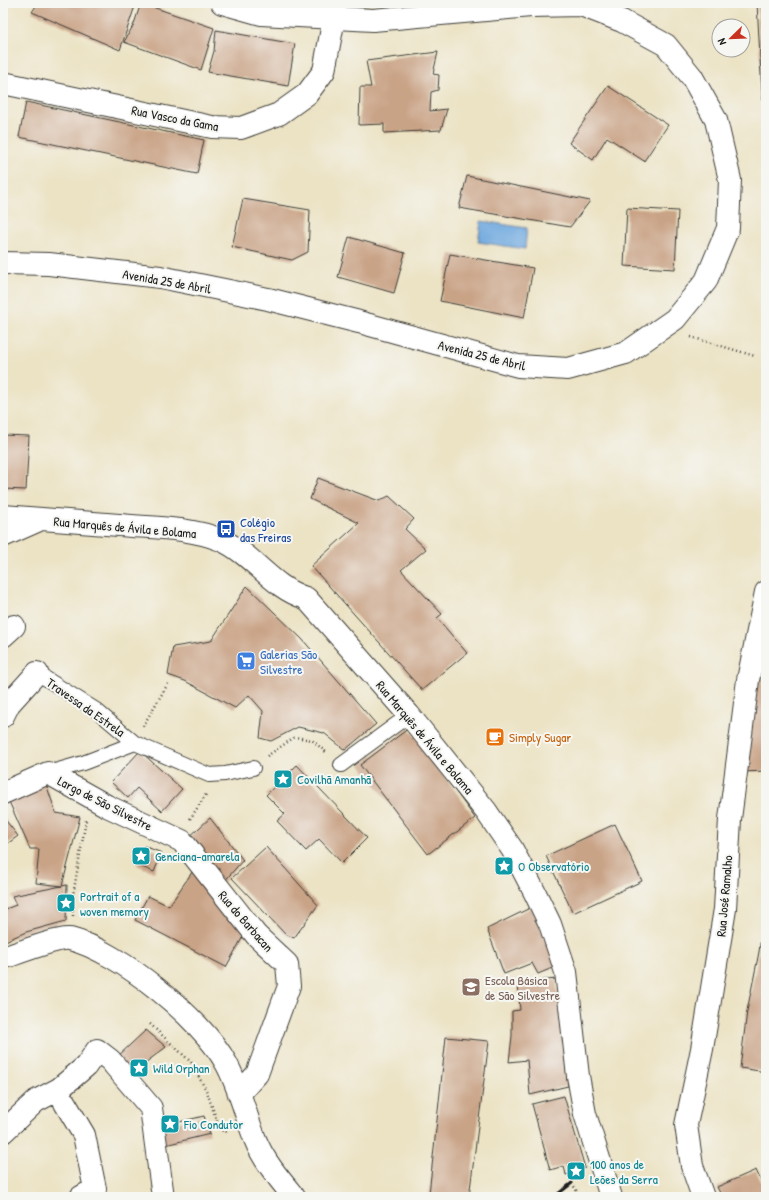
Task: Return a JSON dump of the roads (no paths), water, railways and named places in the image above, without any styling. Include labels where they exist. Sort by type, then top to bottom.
[{"type":"street","name":"Avenida 25 de Abril","points":[[3,264],[49,264],[160,277],[306,308],[518,366],[568,369],[626,353],[676,319],[706,281],[728,228],[730,180],[716,120],[692,78],[666,45],[622,21],[581,5],[510,8],[373,20],[337,10],[261,14],[222,3]]},
{"type":"street","name":"Rua Vasco da Gama","points":[[3,83],[212,127],[241,128],[278,114],[307,94],[324,71],[337,10]]},
{"type":"street","name":"Rua Marquês de Ávila e Bolama","points":[[3,516],[166,529],[203,534],[223,541],[246,556],[294,594],[306,598],[409,715],[486,811],[512,850],[550,924],[566,972],[578,1076],[585,1114],[611,1197]]},
{"type":"street","points":[[3,536],[40,520]]},
{"type":"street","name":"Rua José Ramalho","points":[[703,1197],[692,1166],[686,1125],[702,1049],[725,909],[730,819],[748,680],[766,592]]},
{"type":"street","points":[[3,716],[9,704],[37,673]]},
{"type":"street","points":[[3,793],[48,773]]},
{"type":"street","name":"Largo de São Silvestre","points":[[48,773],[158,830]]},
{"type":"street","name":"Rua do Barbacan","points":[[158,830],[182,841],[256,935],[286,964],[289,986],[257,1074],[239,1094]]},
{"type":"street","points":[[3,958],[68,938],[93,948],[117,962],[163,994],[206,1034],[226,1063],[256,1141],[279,1178],[294,1197]]},
{"type":"street","points":[[3,1132],[36,1101],[59,1088],[86,1066],[97,1050],[110,1060],[151,1108],[163,1197]]},
{"type":"street","points":[[65,1103],[84,1135],[95,1189],[81,1197]]},
{"type":"lane","name":"Travessa da Estrela","points":[[37,673],[96,710],[135,742]]},
{"type":"lane","points":[[341,765],[409,715]]},
{"type":"lane","points":[[135,742],[209,775],[225,774],[253,768]]},
{"type":"lane","name":"Largo de São Silvestre","points":[[48,773],[83,764],[135,742]]},
{"type":"water","points":[[481,221],[527,228],[525,249],[478,242]]},
{"type":"railway","points":[[554,1197],[572,1183]]},
{"type":"place","name":"Colégio das Freiras","points":[[226,529]]},
{"type":"place","name":"Galerias São Silvestre","points":[[246,661]]},
{"type":"place","name":"Simply Sugar","points":[[495,737]]},
{"type":"place","name":"Covilhã Amanhã","points":[[283,779]]},
{"type":"place","name":"Genciana-amarela","points":[[141,856]]},
{"type":"place","name":"O Observatório","points":[[504,866]]},
{"type":"place","name":"Portrait of a woven memory","points":[[66,903]]},
{"type":"place","name":"Escola Básica de São Silvestre","points":[[471,987]]},
{"type":"place","name":"Wild Orphan","points":[[139,1068]]},
{"type":"place","name":"Fio Condutor","points":[[170,1124]]},
{"type":"place","name":"100 anos de Leões da Serra","points":[[576,1171]]}]
